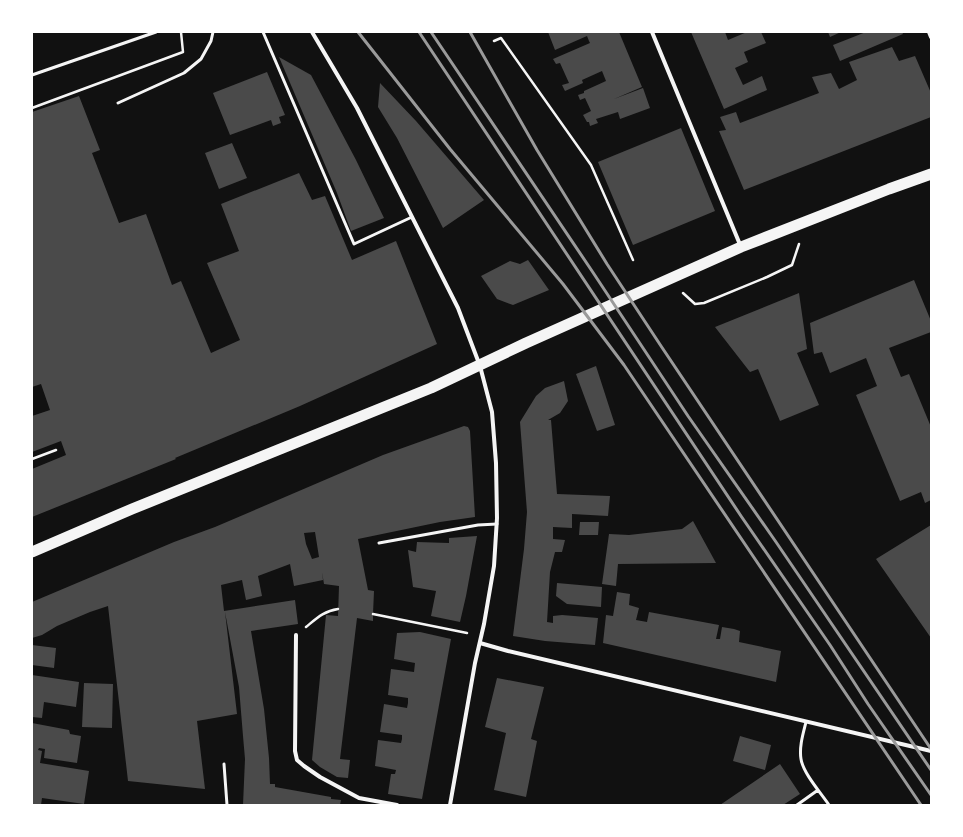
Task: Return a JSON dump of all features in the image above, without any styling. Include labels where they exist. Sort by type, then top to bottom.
[{"type":"highway","points":[[32,552],[139,506],[431,388],[666,279],[741,247],[807,220],[931,174]]},
{"type":"street","points":[[312,32],[357,108],[458,308],[480,366],[492,412],[496,463],[497,524],[494,566],[450,805]]},
{"type":"street","points":[[652,32],[741,247]]},
{"type":"street","points":[[929,32],[931,37]]},
{"type":"street","points":[[296,635],[295,751],[297,760],[320,777],[359,798],[397,805]]},
{"type":"street","points":[[480,643],[508,651],[931,751]]},
{"type":"lane","points":[[32,75],[149,33],[156,32]]},
{"type":"lane","points":[[118,103],[184,74],[202,59],[211,41],[213,32]]},
{"type":"lane","points":[[264,32],[354,244],[412,217]]},
{"type":"lane","points":[[379,543],[478,525],[497,524]]},
{"type":"lane","points":[[806,722],[800,751],[801,761],[806,772],[829,805]]},
{"type":"lane","points":[[224,764],[227,805]]},
{"type":"lane","points":[[797,805],[818,790]]},
{"type":"path","points":[[32,108],[182,52],[182,32]]},
{"type":"path","points":[[494,41],[501,38],[591,165],[633,260]]},
{"type":"path","points":[[666,279],[695,304],[704,303],[767,277],[792,265],[807,220]]},
{"type":"path","points":[[32,459],[56,450]]},
{"type":"path","points":[[296,635],[322,613],[329,610],[338,609]]},
{"type":"path","points":[[373,614],[482,636]]},
{"type":"building","points":[[548,32],[619,32],[642,87],[614,99],[643,88],[650,108],[620,119],[618,112],[596,119],[598,123],[590,126],[589,122],[587,122],[583,115],[591,111],[585,98],[580,100],[578,95],[606,81],[602,71],[582,80],[583,83],[565,91],[562,85],[569,83],[560,63],[556,64],[553,59],[590,43],[587,36],[555,50]]},
{"type":"building","points":[[691,32],[725,32],[728,40],[747,32],[761,32],[766,43],[744,52],[748,62],[735,68],[743,85],[762,76],[767,90],[724,109]]},
{"type":"building","points":[[828,32],[841,32],[830,37]]},
{"type":"building","points":[[866,32],[902,32],[903,34],[840,61],[833,45]]},
{"type":"building","points":[[892,47],[899,61],[915,56],[931,93],[931,117],[744,190],[719,131],[726,130],[720,117],[736,112],[740,123],[819,93],[812,77],[831,73],[839,89],[857,80],[849,62]]},
{"type":"building","points":[[279,57],[311,75],[356,160],[384,218],[351,231],[337,193]]},
{"type":"building","points":[[267,72],[285,115],[279,117],[281,123],[273,126],[271,120],[230,135],[213,93]]},
{"type":"building","points":[[380,83],[416,121],[484,200],[443,228],[397,138],[378,107]]},
{"type":"building","points":[[79,96],[100,150],[92,153],[119,223],[146,214],[172,285],[181,281],[211,353],[240,340],[207,263],[239,251],[221,204],[299,173],[312,200],[325,196],[352,260],[396,241],[437,344],[300,406],[175,458],[176,459],[32,517],[32,469],[66,455],[61,441],[32,452],[32,416],[50,410],[41,384],[32,387],[32,112]]},
{"type":"building","points":[[681,128],[715,211],[633,245],[598,162]]},
{"type":"building","points":[[232,143],[247,178],[219,189],[205,153]]},
{"type":"building","points":[[528,260],[549,290],[513,305],[497,299],[481,276],[510,261],[520,264]]},
{"type":"building","points":[[914,280],[931,321],[931,332],[889,348],[901,377],[909,374],[931,427],[931,500],[925,503],[921,492],[900,501],[856,395],[877,386],[866,358],[830,373],[822,352],[814,354],[810,323]]},
{"type":"building","points":[[799,293],[807,349],[797,353],[819,405],[780,421],[758,369],[750,372],[715,327]]},
{"type":"building","points":[[596,366],[615,425],[597,431],[576,374]]},
{"type":"building","points":[[564,381],[568,401],[560,413],[548,420],[551,420],[557,494],[610,496],[608,516],[572,514],[572,528],[553,527],[553,539],[565,540],[562,552],[555,552],[550,572],[547,622],[553,623],[553,616],[562,615],[598,618],[595,645],[545,641],[513,636],[527,512],[520,422],[536,396],[545,388]]},
{"type":"building","points":[[464,426],[468,427],[470,431],[475,517],[440,522],[358,539],[368,590],[374,591],[373,621],[357,618],[340,759],[350,760],[348,778],[337,777],[320,767],[312,760],[326,615],[338,616],[339,586],[324,584],[322,572],[323,580],[294,586],[290,564],[258,576],[262,596],[246,600],[242,580],[221,585],[224,611],[295,600],[298,624],[251,631],[264,709],[270,784],[275,784],[275,787],[341,800],[340,805],[243,805],[245,759],[239,687],[225,612],[237,714],[197,721],[205,789],[128,781],[108,606],[90,612],[57,626],[42,635],[32,638],[32,602],[174,542],[215,527],[383,455]],"holes":[[[315,532],[319,557],[312,559],[306,544],[304,533]]]},
{"type":"building","points":[[693,521],[716,563],[618,564],[616,586],[602,584],[609,534],[629,535],[682,529]]},
{"type":"building","points":[[580,522],[599,522],[598,535],[579,535]]},
{"type":"building","points":[[931,525],[931,638],[876,559]]},
{"type":"building","points":[[477,536],[460,622],[431,616],[436,591],[413,587],[408,550],[416,552],[417,542],[449,543],[449,538]]},
{"type":"building","points":[[557,583],[602,587],[601,607],[567,604],[556,596]]},
{"type":"building","points":[[617,592],[630,594],[629,605],[639,608],[636,620],[647,622],[649,612],[719,625],[716,639],[720,639],[722,627],[734,629],[740,631],[739,642],[781,651],[776,682],[603,643],[606,615],[613,616]]},
{"type":"building","points":[[420,632],[451,639],[422,799],[388,794],[391,774],[395,774],[396,770],[375,766],[378,740],[401,743],[402,739],[402,735],[380,732],[384,704],[407,708],[408,703],[408,698],[388,695],[391,669],[414,672],[415,663],[394,659],[397,633]]},
{"type":"building","points":[[32,645],[56,648],[54,668],[32,665]]},
{"type":"building","points":[[32,675],[79,682],[76,707],[44,702],[42,718],[32,717]]},
{"type":"building","points":[[497,678],[544,687],[531,739],[537,741],[526,797],[494,790],[506,733],[485,727]]},
{"type":"building","points":[[84,683],[113,684],[112,728],[82,727]]},
{"type":"building","points":[[32,723],[69,730],[70,734],[81,736],[77,763],[44,758],[45,749],[39,748],[38,750],[42,751],[40,763],[89,771],[84,804],[42,798],[41,805],[32,805]]},
{"type":"building","points":[[740,736],[771,745],[765,770],[733,761]]},
{"type":"building","points":[[780,764],[800,794],[783,805],[720,805]]},
{"type":"railway","points":[[358,32],[450,149],[563,284],[624,365],[921,805]]},
{"type":"railway","points":[[419,32],[741,516],[931,795]]},
{"type":"railway","points":[[431,32],[688,416],[776,542],[931,770]]},
{"type":"railway","points":[[470,32],[537,150],[607,264],[931,749]]}]
